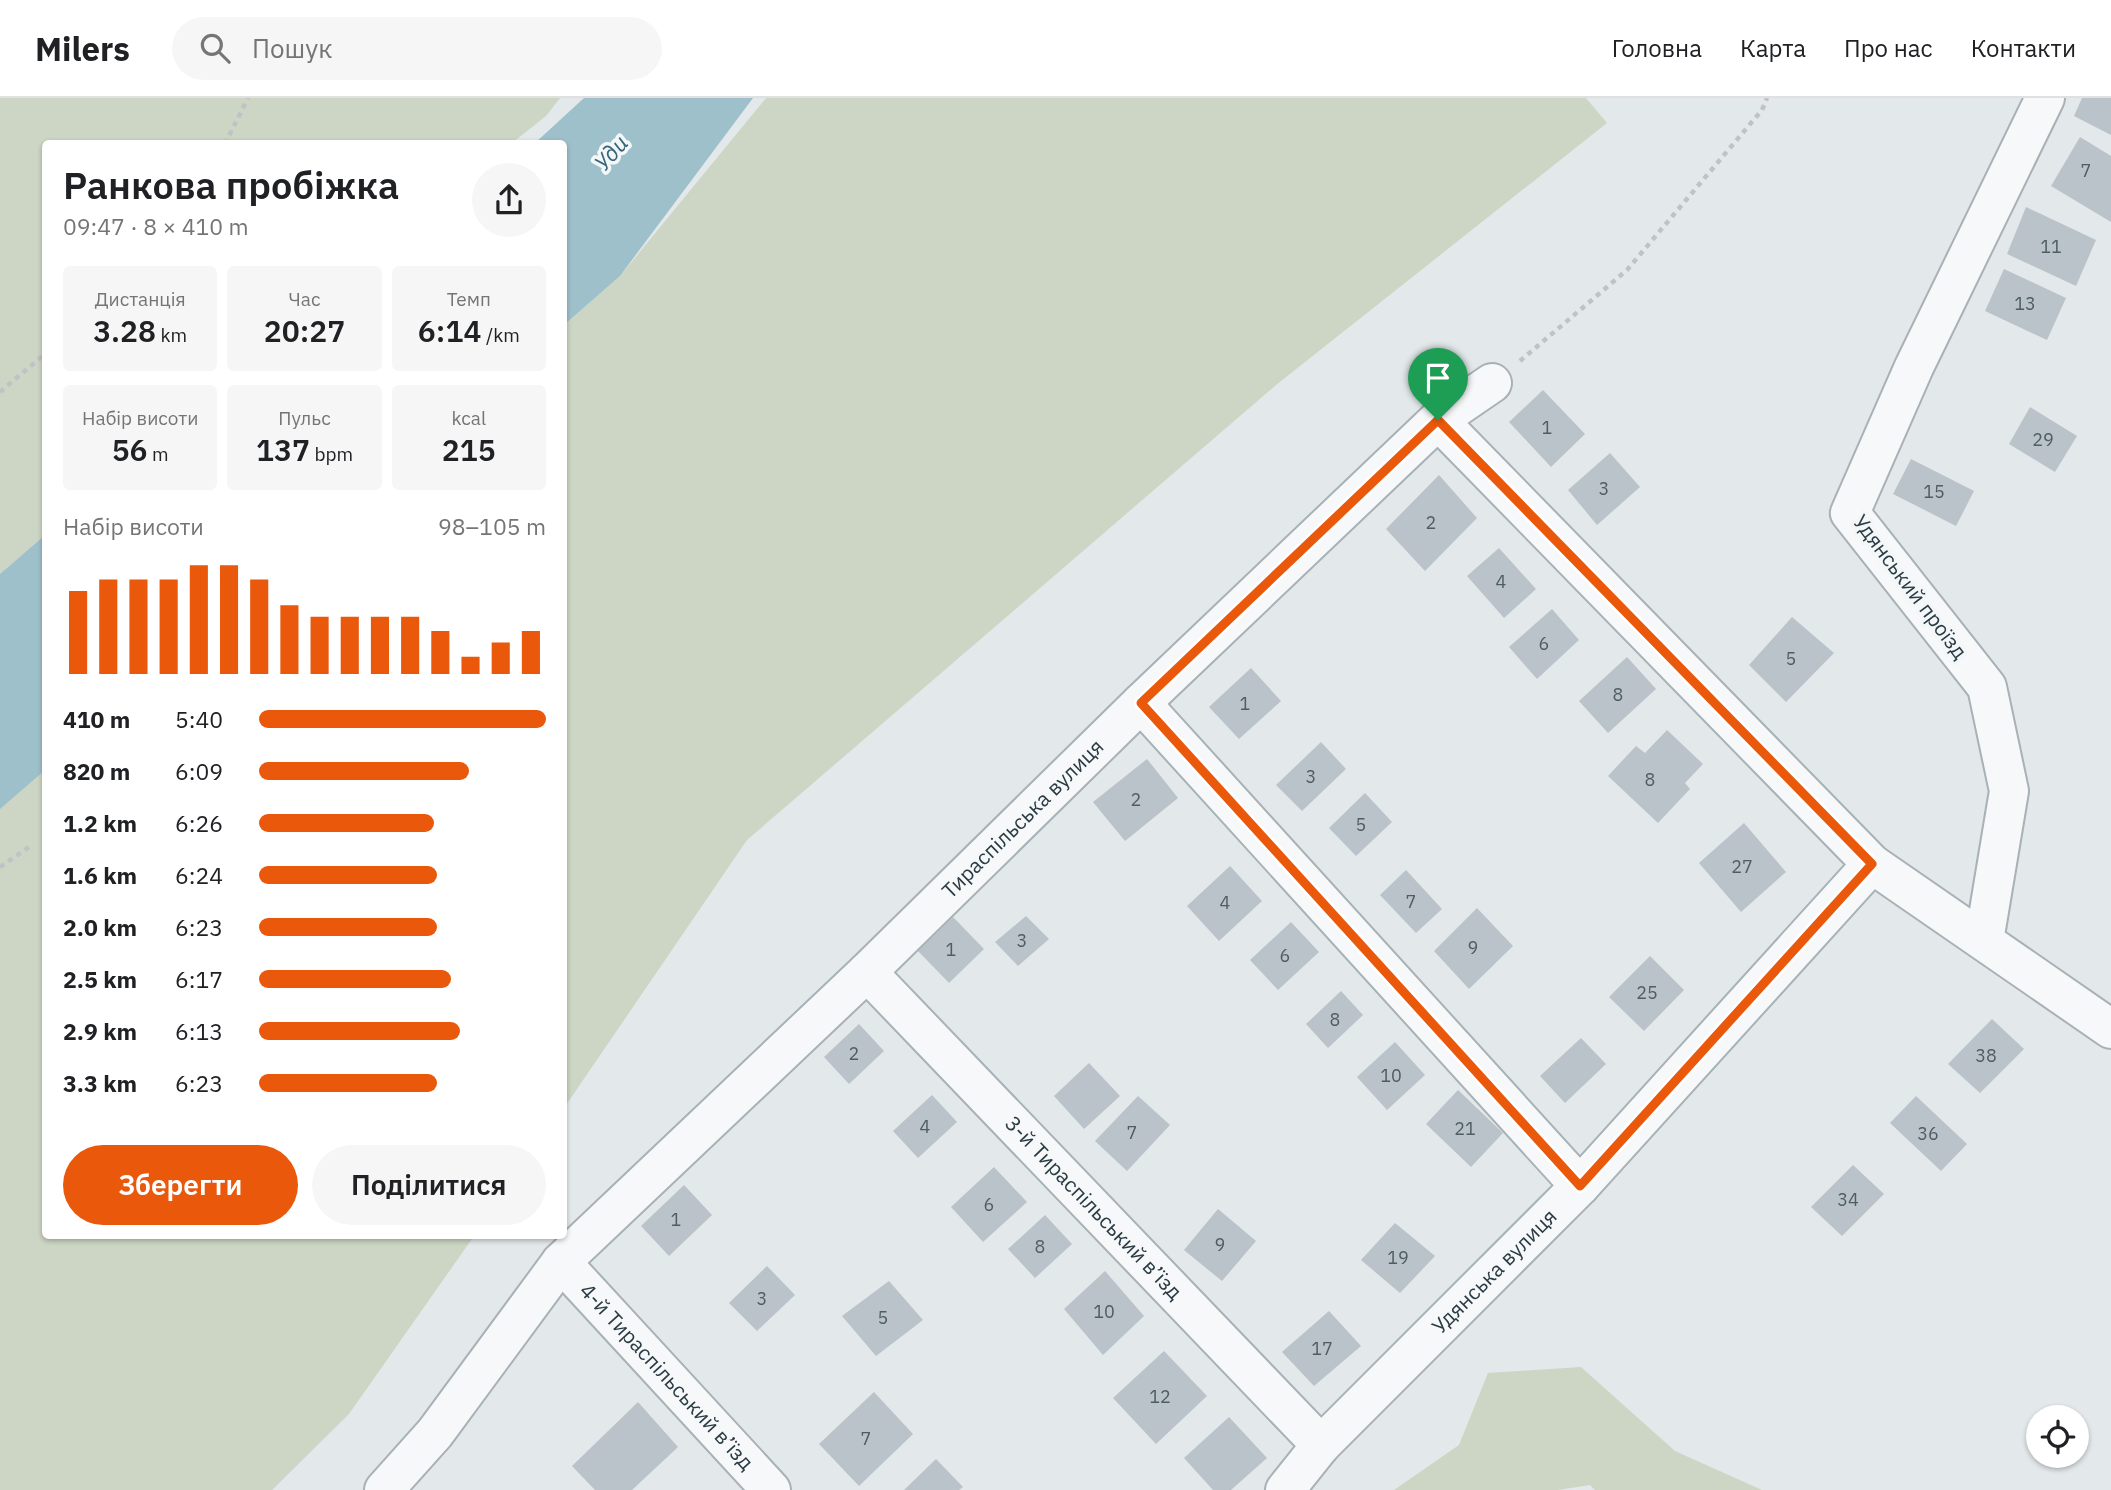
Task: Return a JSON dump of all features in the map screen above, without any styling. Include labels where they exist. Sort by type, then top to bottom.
[{"type":"street","name":"Удянський проїзд","points":[[1984,941],[2010,791],[1987,687],[1850,513],[1914,367],[2045,98]]},
{"type":"street","name":"Тираспільська вулиця","points":[[384,1490],[435,1433],[561,1262],[867,972],[1141,703],[1438,420],[1492,383]]},
{"type":"street","points":[[1438,420],[1872,864],[2111,1029]]},
{"type":"street","points":[[1141,703],[1580,1186]]},
{"type":"street","name":"Удянська вулиця","points":[[1285,1490],[1321,1445],[1580,1186],[1872,864]]},
{"type":"street","name":"3-й Тираспільський в’їзд","points":[[867,972],[1321,1445]]},
{"type":"street","name":"4-й Тираспільський в’їзд","points":[[561,1262],[771,1490]]},
{"type":"path","points":[[227,140],[248,98]]},
{"type":"path","points":[[1492,383],[1627,270],[1762,110],[1767,98]]},
{"type":"path","points":[[0,392],[42,356]]},
{"type":"path","points":[[0,867],[32,845]]},
{"type":"green space","points":[[0,98],[560,98],[546,116],[516,140],[42,140],[42,538],[0,574]]},
{"type":"green space","points":[[766,98],[1586,98],[1607,123],[1276,385],[747,840],[567,1104],[567,322],[620,276]]},
{"type":"green space","points":[[42,768],[42,1239],[472,1239],[349,1414],[272,1490],[0,1490],[0,803]]},
{"type":"green space","points":[[1581,1367],[1675,1451],[1762,1490],[1595,1490],[1590,1485],[1558,1490],[1394,1490],[1459,1445],[1488,1373]]},
{"type":"water","name":"Уди","points":[[584,98],[753,98],[620,276],[567,322],[567,140],[538,140]]},
{"type":"water","points":[[42,538],[42,773],[0,809],[0,574]]},
{"type":"building","points":[[2082,98],[2111,98],[2111,135],[2074,116]]},
{"type":"building","points":[[2080,137],[2111,156],[2111,222],[2051,186]]},
{"type":"building","points":[[2026,207],[2096,240],[2076,286],[2007,254]]},
{"type":"building","points":[[2004,269],[2066,298],[2047,340],[1985,311]]},
{"type":"building","points":[[1543,390],[1585,434],[1551,467],[1509,422]]},
{"type":"building","points":[[2030,407],[2077,436],[2055,472],[2009,444]]},
{"type":"building","points":[[1610,453],[1640,487],[1597,525],[1568,490]]},
{"type":"building","points":[[1911,459],[1974,491],[1956,526],[1893,494]]},
{"type":"building","points":[[1439,475],[1477,518],[1425,571],[1386,529]]},
{"type":"building","points":[[1499,548],[1536,589],[1504,618],[1467,576]]},
{"type":"building","points":[[1552,609],[1579,640],[1537,679],[1509,647]]},
{"type":"building","points":[[1792,617],[1834,653],[1786,702],[1749,665]]},
{"type":"building","points":[[1627,657],[1656,689],[1608,733],[1579,701]]},
{"type":"building","points":[[1251,668],[1281,701],[1239,739],[1209,707]]},
{"type":"building","points":[[1667,730],[1703,764],[1685,783],[1690,789],[1658,823],[1608,776],[1636,746],[1645,753]]},
{"type":"building","points":[[1321,742],[1346,769],[1302,811],[1276,785]]},
{"type":"building","points":[[1147,759],[1178,798],[1125,841],[1093,802]]},
{"type":"building","points":[[1365,793],[1392,822],[1356,856],[1329,828]]},
{"type":"building","points":[[1744,823],[1786,872],[1741,912],[1699,863]]},
{"type":"building","points":[[1230,866],[1262,901],[1219,941],[1187,906]]},
{"type":"building","points":[[1406,870],[1442,909],[1416,933],[1380,895]]},
{"type":"building","points":[[1477,908],[1513,946],[1469,989],[1434,951]]},
{"type":"building","points":[[1026,916],[1049,939],[1018,966],[995,942]]},
{"type":"building","points":[[953,917],[984,949],[949,983],[918,951]]},
{"type":"building","points":[[1291,922],[1319,952],[1278,990],[1250,960]]},
{"type":"building","points":[[1650,956],[1684,990],[1644,1031],[1609,997]]},
{"type":"building","points":[[1341,991],[1363,1015],[1328,1048],[1306,1024]]},
{"type":"building","points":[[1992,1019],[2024,1049],[1980,1093],[1948,1064]]},
{"type":"building","points":[[859,1024],[884,1051],[849,1084],[824,1057]]},
{"type":"building","points":[[1581,1038],[1606,1064],[1565,1103],[1540,1076]]},
{"type":"building","points":[[1395,1042],[1425,1075],[1387,1110],[1357,1077]]},
{"type":"building","points":[[1089,1063],[1120,1096],[1084,1129],[1054,1096]]},
{"type":"building","points":[[1458,1090],[1503,1133],[1471,1167],[1426,1124]]},
{"type":"building","points":[[932,1095],[957,1122],[918,1158],[893,1131]]},
{"type":"building","points":[[1138,1096],[1170,1125],[1127,1171],[1095,1141]]},
{"type":"building","points":[[1916,1096],[1967,1144],[1941,1171],[1890,1123]]},
{"type":"building","points":[[1853,1165],[1884,1194],[1842,1236],[1811,1207]]},
{"type":"building","points":[[994,1167],[1027,1202],[983,1242],[951,1207]]},
{"type":"building","points":[[684,1185],[712,1215],[669,1256],[641,1226]]},
{"type":"building","points":[[1218,1209],[1256,1241],[1222,1281],[1184,1250]]},
{"type":"building","points":[[1045,1215],[1072,1244],[1035,1278],[1008,1249]]},
{"type":"building","points":[[1395,1223],[1435,1256],[1400,1293],[1361,1260]]},
{"type":"building","points":[[767,1266],[795,1295],[757,1331],[729,1303]]},
{"type":"building","points":[[1105,1271],[1144,1316],[1103,1355],[1064,1309]]},
{"type":"building","points":[[889,1281],[923,1320],[876,1356],[842,1316]]},
{"type":"building","points":[[1329,1311],[1361,1346],[1314,1386],[1282,1352]]},
{"type":"building","points":[[1164,1351],[1207,1396],[1156,1444],[1113,1398]]},
{"type":"building","points":[[874,1392],[913,1434],[859,1486],[819,1444]]},
{"type":"building","points":[[638,1402],[678,1447],[632,1490],[595,1490],[572,1466]]},
{"type":"building","points":[[1229,1417],[1267,1458],[1231,1490],[1213,1490],[1184,1458]]},
{"type":"building","points":[[936,1459],[963,1487],[959,1490],[904,1490]]},
{"type":"route","points":[[1438,420],[1872,864],[1580,1186],[1141,703],[1438,420]]}]
